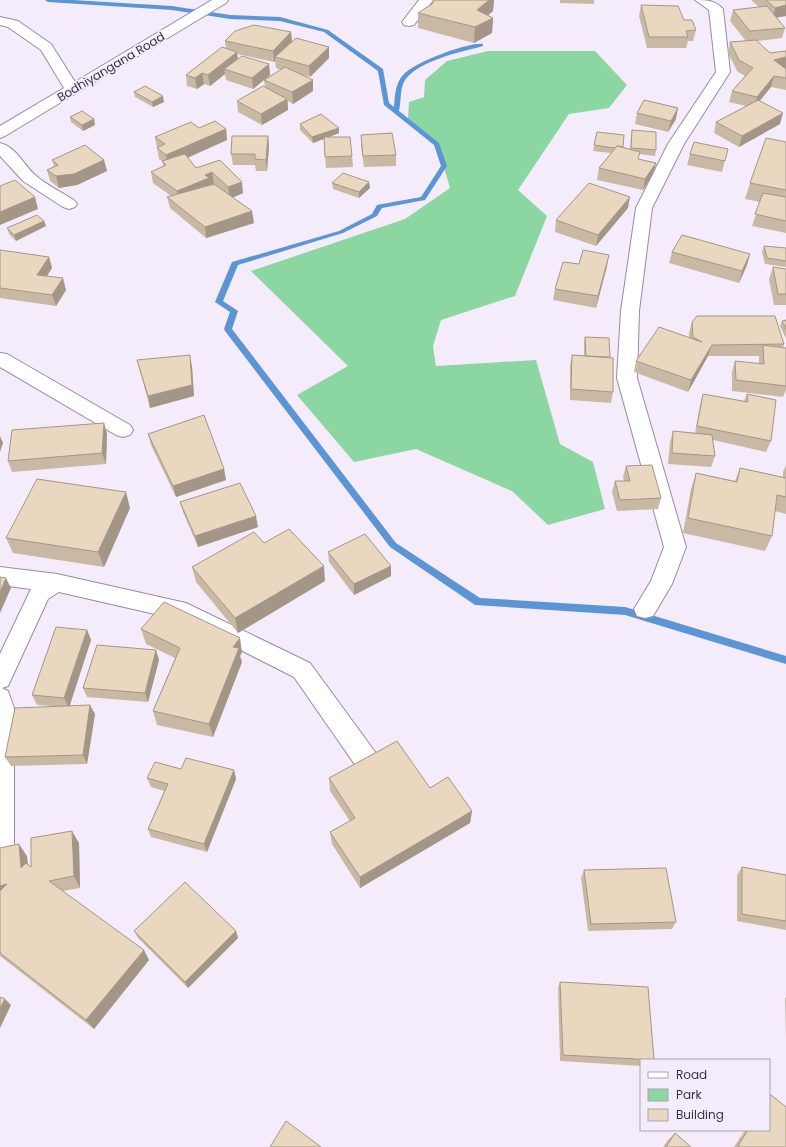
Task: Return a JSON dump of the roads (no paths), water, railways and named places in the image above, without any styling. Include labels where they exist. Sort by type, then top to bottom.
[{"type":"street","points":[[409,22],[426,0]]},
{"type":"street","points":[[645,609],[661,584],[674,547],[627,378],[630,311],[644,208],[676,144],[723,72],[716,9],[712,4],[702,0]]},
{"type":"street","name":"Bodhiyangana Road","points":[[0,133],[218,2]]},
{"type":"street","points":[[0,21],[12,24],[46,47],[72,89]]},
{"type":"street","points":[[0,148],[12,158],[29,178],[69,204]]},
{"type":"street","points":[[0,359],[123,430]]},
{"type":"street","points":[[0,576],[57,582],[186,612],[302,670],[368,764]]},
{"type":"street","points":[[0,679],[40,593],[57,582]]},
{"type":"street","points":[[0,698],[2,708],[1,850]]},
{"type":"waterway","points":[[48,0],[172,8],[230,17],[280,19],[326,31],[381,70],[386,104],[396,112]]},
{"type":"waterway","points":[[396,112],[400,84],[405,76],[413,69],[436,58],[481,45]]},
{"type":"waterway","points":[[396,112],[437,144],[444,166],[423,199],[379,206],[375,215],[341,232],[235,264],[219,302],[234,311],[228,329],[393,545],[478,602],[625,611],[786,660]]}]
